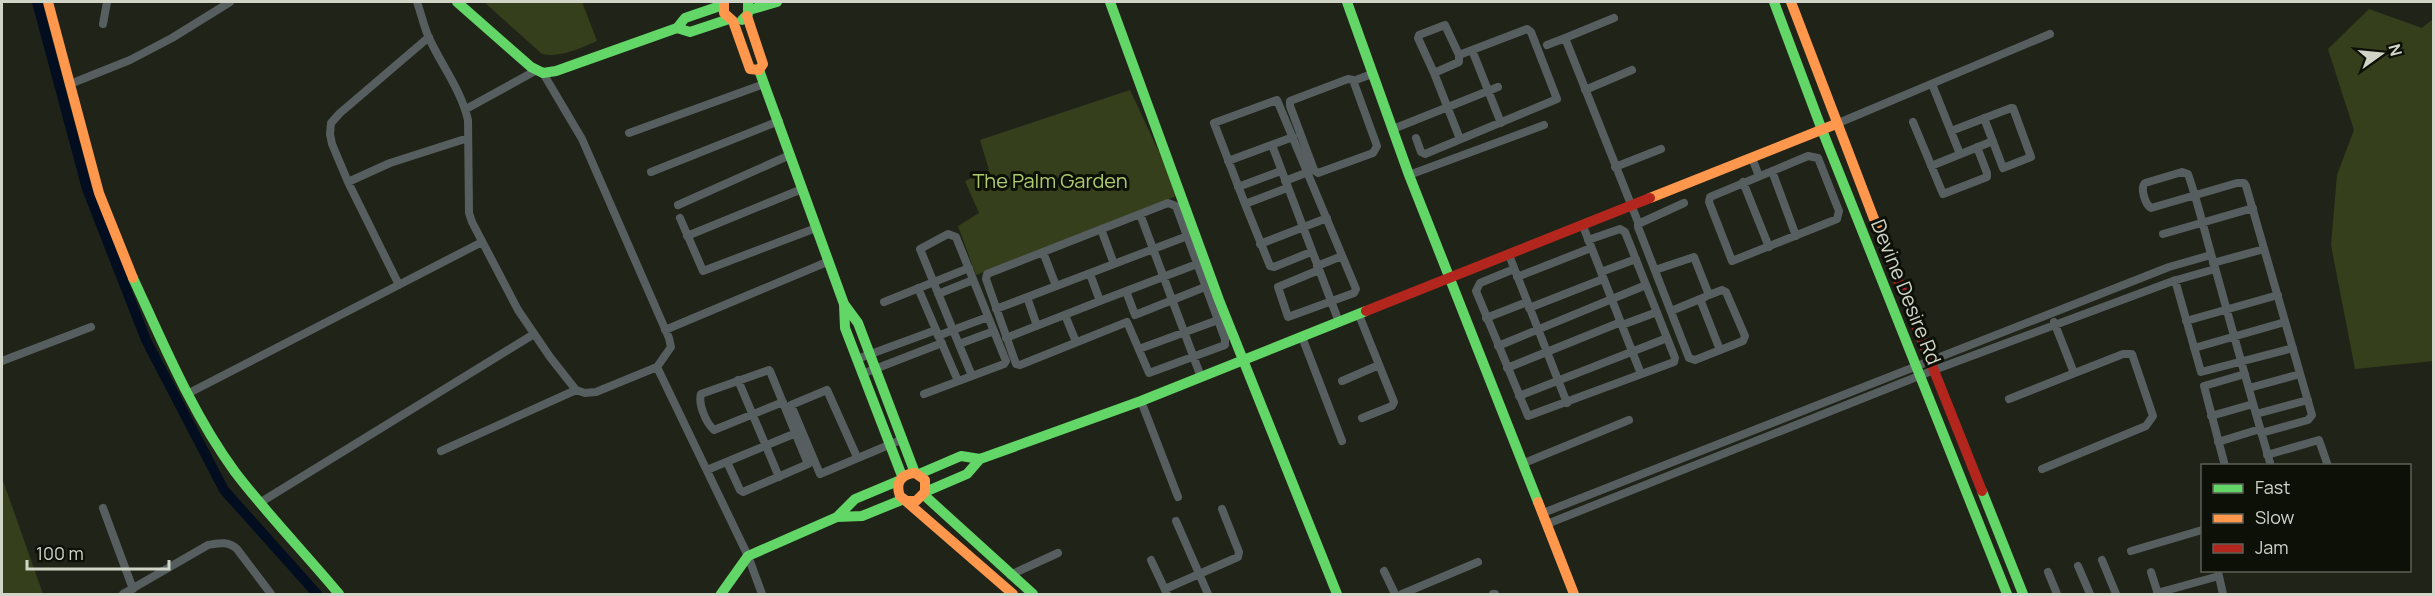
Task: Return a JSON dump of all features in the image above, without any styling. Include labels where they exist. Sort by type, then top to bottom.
[{"type":"street","points":[[48,2],[99,193],[133,278],[189,393],[236,471],[339,594]]},
{"type":"street","points":[[103,24],[107,2]]},
{"type":"street","points":[[70,84],[172,38],[230,2]]},
{"type":"street","points":[[417,2],[429,37],[458,89],[465,109],[468,138],[469,213],[518,310],[576,390],[585,393],[596,392],[657,367],[671,347],[582,139],[540,71],[457,2]]},
{"type":"street","points":[[677,28],[690,32],[731,20],[740,21],[748,9],[777,2]]},
{"type":"street","points":[[1110,2],[1190,235],[1337,594]]},
{"type":"street","points":[[1347,2],[1409,175],[1574,594]]},
{"type":"street","name":"Devine Desire Rd","points":[[1774,2],[1822,130],[2007,594]]},
{"type":"street","name":"Devine Desire Rd","points":[[1791,2],[1836,124],[2023,594]]},
{"type":"street","points":[[465,109],[540,71],[556,71],[677,28],[685,18],[724,3],[724,13],[731,20],[750,69],[759,70]]},
{"type":"street","points":[[748,9],[763,64],[759,70]]},
{"type":"street","points":[[1547,45],[1614,18]]},
{"type":"street","points":[[1434,73],[1460,62],[1459,55],[1444,25],[1419,35],[1418,38],[1460,139]]},
{"type":"street","points":[[1416,138],[1421,152],[1425,154],[1554,102],[1557,96],[1529,30],[1459,55]]},
{"type":"street","points":[[721,594],[748,556],[837,517],[855,499],[900,479],[961,456],[980,459],[1141,401],[1822,130],[2050,34]]},
{"type":"street","points":[[399,285],[348,183],[332,144],[331,123],[429,37]]},
{"type":"street","points":[[1564,38],[1638,222],[1638,227],[1671,311],[1690,359],[1695,360],[1743,341],[1745,336],[1726,292],[1722,290],[1671,311]]},
{"type":"street","points":[[1472,50],[1502,123]]},
{"type":"street","points":[[759,70],[779,121],[827,262],[844,304],[858,323],[917,473],[925,480],[924,494]]},
{"type":"street","points":[[1585,90],[1632,70]]},
{"type":"street","points":[[1353,81],[1376,141],[1376,149],[1373,153],[1318,173],[1314,170],[1290,101],[1344,80],[1353,81],[1372,74]]},
{"type":"street","points":[[629,133],[764,84]]},
{"type":"street","points":[[1932,84],[1960,154]]},
{"type":"street","points":[[1393,129],[1498,87]]},
{"type":"street","points":[[1311,252],[1272,267],[1268,264],[1214,125],[1216,120],[1277,100],[1308,172],[1326,218],[1342,256],[1356,291],[1292,317],[1287,315],[1278,287],[1342,256]]},
{"type":"street","points":[[1950,131],[1984,118],[2013,108],[2031,157],[2003,168],[1984,118]]},
{"type":"street","points":[[651,172],[779,121]]},
{"type":"street","points":[[1913,122],[1941,192],[1948,194],[1987,177],[1977,147]]},
{"type":"street","points":[[1409,175],[1544,125]]},
{"type":"street","points":[[1228,161],[1293,137]]},
{"type":"street","points":[[348,183],[390,163],[468,138]]},
{"type":"street","points":[[1931,166],[1993,141]]},
{"type":"street","points":[[1272,145],[1339,322]]},
{"type":"street","points":[[1615,167],[1661,149]]},
{"type":"street","points":[[678,205],[790,155]]},
{"type":"street","points":[[1809,156],[1816,156],[1839,211],[1837,219],[1736,261],[1730,258],[1709,199],[1712,195],[1759,176],[1809,156]]},
{"type":"street","points":[[1752,158],[1759,176]]},
{"type":"street","points":[[1238,187],[1281,171]]},
{"type":"street","points":[[1772,171],[1796,236]]},
{"type":"street","points":[[1245,204],[1308,172]]},
{"type":"street","points":[[2218,442],[2261,431],[2311,419],[2312,415],[2244,183],[2237,183],[2195,195],[2151,208],[2148,205],[2142,186],[2145,183],[2186,172],[2195,195],[2242,362],[2253,404],[2261,431],[2270,464]]},
{"type":"street","points":[[1743,182],[1769,247]]},
{"type":"street","points":[[687,236],[802,189]]},
{"type":"street","points":[[1127,322],[1149,373],[1225,345],[1218,320],[1197,264],[1190,235],[1174,204],[1168,203],[987,274],[986,279],[1017,365],[1127,322],[1135,315],[1205,286]]},
{"type":"street","points":[[1638,222],[1684,203]]},
{"type":"street","points":[[2163,234],[2253,208]]},
{"type":"street","points":[[1140,214],[1201,377]]},
{"type":"street","points":[[680,218],[703,271],[816,228]]},
{"type":"street","points":[[1260,244],[1326,218]]},
{"type":"street","points":[[1582,226],[1641,374]]},
{"type":"street","points":[[1514,269],[1480,282],[1476,294],[1528,416],[1675,360],[1622,228],[1517,277]]},
{"type":"street","points":[[1101,229],[1114,264]]},
{"type":"street","points":[[924,394],[972,376],[1006,363],[956,237],[948,234],[920,249],[972,376]]},
{"type":"street","points":[[996,309],[1190,235]]},
{"type":"street","points":[[189,393],[482,242]]},
{"type":"street","points":[[1933,366],[1982,341],[2152,273],[2213,262],[2264,249]]},
{"type":"street","points":[[1043,252],[1056,286]]},
{"type":"street","points":[[1509,255],[1567,403]]},
{"type":"street","points":[[1655,270],[1692,256],[1709,295]]},
{"type":"street","points":[[1486,318],[1528,305],[1602,276],[1636,259]]},
{"type":"street","points":[[665,330],[827,262]]},
{"type":"street","points":[[1543,513],[1845,394],[1986,351],[2175,280],[2213,262]]},
{"type":"street","points":[[1006,338],[1197,264]]},
{"type":"street","points":[[884,302],[969,268]]},
{"type":"street","points":[[1090,273],[1100,301]]},
{"type":"street","points":[[2152,273],[2157,287]]},
{"type":"street","points":[[938,294],[974,280]]},
{"type":"street","points":[[2175,280],[2201,372],[2293,348]]},
{"type":"street","points":[[1498,346],[1646,285]]},
{"type":"street","points":[[918,288],[958,381]]},
{"type":"street","points":[[1126,291],[1135,315]]},
{"type":"street","points":[[2186,321],[2278,295]]},
{"type":"street","points":[[1027,297],[1037,326]]},
{"type":"street","points":[[1700,299],[1720,350]]},
{"type":"street","points":[[844,304],[845,328],[890,443],[900,479],[898,491],[1013,594]]},
{"type":"street","points":[[1507,368],[1621,323],[1657,312]]},
{"type":"street","points":[[2050,314],[2074,373]]},
{"type":"street","points":[[1065,315],[1076,342]]},
{"type":"street","points":[[1359,315],[1394,402],[1392,406],[1362,418]]},
{"type":"street","points":[[862,374],[910,356],[939,336],[988,317]]},
{"type":"street","points":[[1139,349],[1218,320]]},
{"type":"street","points":[[2194,348],[2285,322]]},
{"type":"street","points":[[2,361],[91,327]]},
{"type":"street","points":[[959,344],[994,331]]},
{"type":"street","points":[[261,502],[534,334]]},
{"type":"street","points":[[857,359],[904,342],[939,336]]},
{"type":"street","points":[[1302,337],[1342,441]]},
{"type":"street","points":[[1519,396],[1667,338]]},
{"type":"street","points":[[1982,341],[1986,351]]},
{"type":"street","points":[[904,342],[910,356]]},
{"type":"street","points":[[2009,399],[2123,354],[2132,354],[2153,416],[2146,426],[2042,469]]},
{"type":"street","points":[[1342,381],[1379,364]]},
{"type":"street","points":[[657,367],[748,556],[762,594]]},
{"type":"street","points":[[727,462],[741,492],[808,465],[783,402],[769,370],[699,396],[710,427],[714,430],[783,402]]},
{"type":"street","points":[[1547,524],[1849,404],[1918,371]]},
{"type":"street","points":[[2225,464],[2204,386],[2245,374]]},
{"type":"street","points":[[2249,388],[2300,374]]},
{"type":"street","points":[[738,380],[779,477]]},
{"type":"street","points":[[441,451],[576,390]]},
{"type":"street","points":[[857,457],[827,390],[791,405],[820,474],[903,439]]},
{"type":"street","points":[[1845,394],[1849,404]]},
{"type":"street","points":[[2256,414],[2308,400]]},
{"type":"street","points":[[1141,401],[1178,497]]},
{"type":"street","points":[[2211,416],[2253,404]]},
{"type":"street","points":[[1524,463],[1629,420]]},
{"type":"street","points":[[1772,423],[1776,433]]},
{"type":"street","points":[[707,470],[795,432]]},
{"type":"street","points":[[2267,455],[2319,440],[2328,464]]},
{"type":"street","points":[[1695,453],[1699,464]]},
{"type":"street","points":[[837,517],[862,516],[906,500],[916,501],[924,494],[967,474],[980,459]]},
{"type":"street","points":[[1642,474],[1647,484]]},
{"type":"street","points":[[924,494],[999,566],[1033,594]]},
{"type":"street","points":[[103,508],[134,589]]},
{"type":"street","points":[[1151,560],[1166,592],[1238,557],[1239,552],[1222,510]]},
{"type":"street","points":[[1176,521],[1208,594]]},
{"type":"street","points":[[2131,551],[2201,530]]},
{"type":"street","points":[[123,594],[208,546],[230,543],[271,594]]},
{"type":"street","points":[[1010,575],[1058,553]]},
{"type":"street","points":[[2102,560],[2116,594]]},
{"type":"street","points":[[1402,594],[1478,562]]},
{"type":"street","points":[[988,574],[999,566]]},
{"type":"street","points":[[2078,566],[2090,594]]},
{"type":"street","points":[[1384,570],[1395,594]]},
{"type":"street","points":[[2048,572],[2057,594]]},
{"type":"street","points":[[2151,572],[2157,594],[2218,573],[2223,594]]},
{"type":"green space","points":[[484,2],[582,2],[597,41],[556,55],[542,54]]},
{"type":"green space","points":[[2369,9],[2422,28],[2433,19],[2434,361],[2355,369],[2331,245],[2337,175],[2354,130],[2328,49]]},
{"type":"green space","name":"The Palm Garden","points":[[1130,90],[1179,195],[976,275],[958,226],[979,213],[965,181],[989,170],[980,140]]},
{"type":"green space","points":[[2,478],[43,594],[2,594]]},
{"type":"waterway","points":[[37,2],[87,189],[146,340],[224,490],[317,594]]},
{"type":"traffic: fast","points":[[457,2],[531,67],[543,73],[556,71],[677,28],[685,18],[723,5]]},
{"type":"traffic: fast","points":[[742,20],[748,14],[748,2]]},
{"type":"traffic: fast","points":[[749,10],[777,2]]},
{"type":"traffic: fast","points":[[1110,2],[1219,300],[1337,594]]},
{"type":"traffic: fast","points":[[1347,2],[1409,175],[1538,502]]},
{"type":"traffic: fast","points":[[1774,2],[1822,130],[2007,594]]},
{"type":"traffic: fast","points":[[677,28],[690,32],[729,19]]},
{"type":"traffic: fast","points":[[759,70],[844,304],[858,323],[915,473]]},
{"type":"traffic: fast","points":[[133,278],[179,377],[205,426],[235,472],[339,594]]},
{"type":"traffic: fast","points":[[844,304],[845,328],[902,476]]},
{"type":"traffic: fast","points":[[919,474],[961,456],[980,459],[1141,401],[1366,311]]},
{"type":"traffic: fast","points":[[925,492],[967,474],[980,459]]},
{"type":"traffic: fast","points":[[721,594],[748,556],[837,517],[855,499],[898,481]]},
{"type":"traffic: fast","points":[[1982,491],[2023,594]]},
{"type":"traffic: fast","points":[[924,495],[1033,594]]},
{"type":"traffic: fast","points":[[837,517],[862,516],[904,499]]},
{"type":"traffic: slow","points":[[48,2],[99,193],[133,278]]},
{"type":"traffic: slow","points":[[724,2],[724,13],[733,21],[750,69],[759,70]]},
{"type":"traffic: slow","points":[[1791,2],[1884,245]]},
{"type":"traffic: slow","points":[[747,16],[763,64],[759,70]]},
{"type":"traffic: slow","points":[[1650,198],[1836,124]]},
{"type":"traffic: slow","points":[[908,501],[916,501],[925,492],[925,480],[915,473],[906,475],[900,480],[898,487],[900,496],[1013,594]]},
{"type":"traffic: slow","points":[[1538,502],[1574,594]]},
{"type":"traffic: jam","points":[[1366,311],[1650,198]]},
{"type":"traffic: jam","points":[[1884,245],[1982,491]]}]
